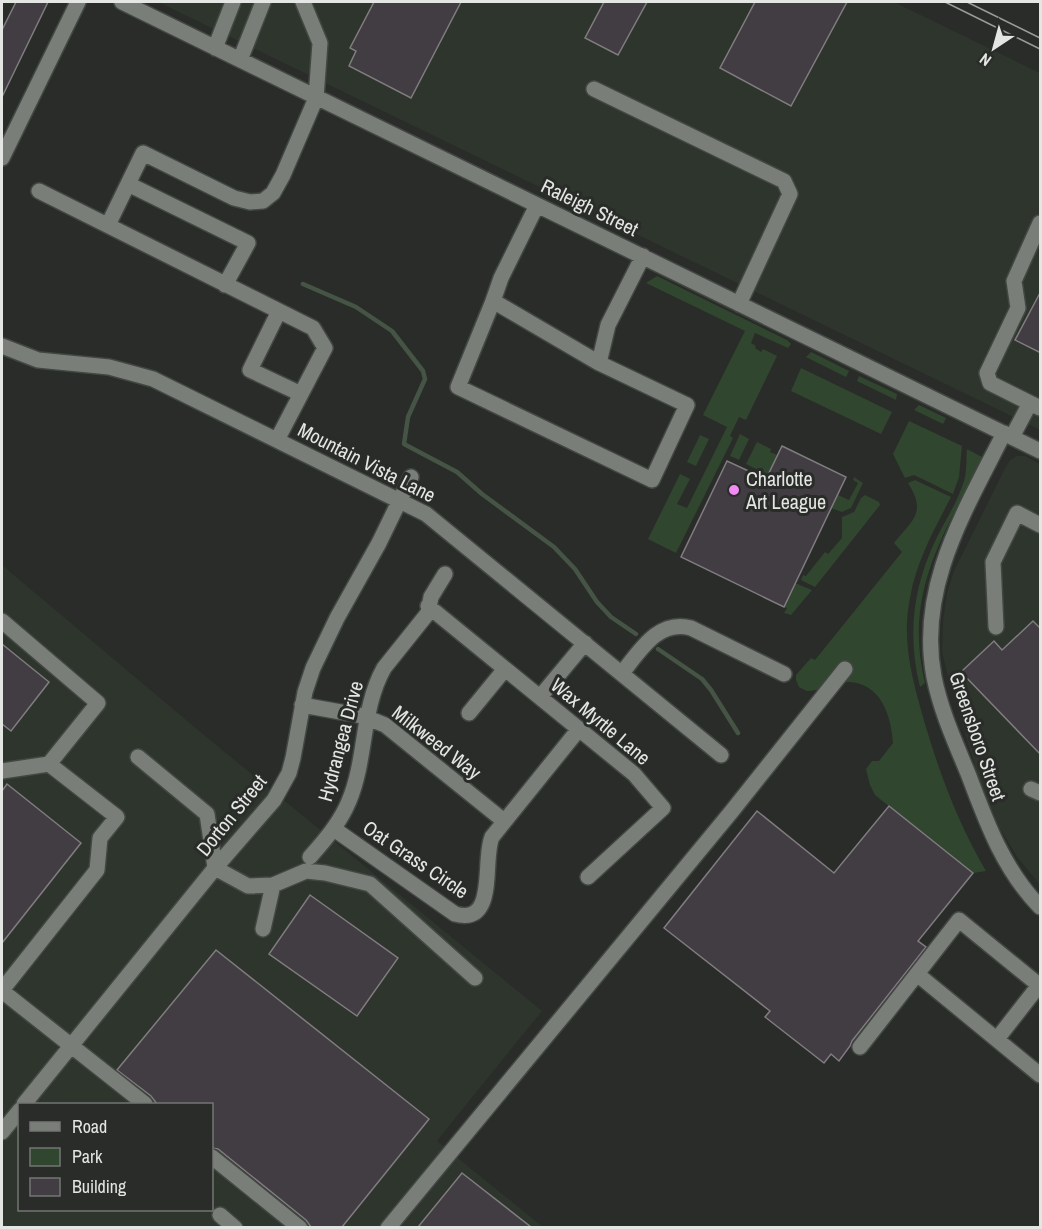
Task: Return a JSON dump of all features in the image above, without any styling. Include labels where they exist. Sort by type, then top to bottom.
[{"type":"street","points":[[2,158],[78,2]]},
{"type":"street","name":"Raleigh Street","points":[[122,2],[1041,451]]},
{"type":"street","points":[[215,48],[233,2]]},
{"type":"street","points":[[240,60],[263,2]]},
{"type":"street","points":[[108,225],[143,153],[234,198],[250,202],[263,201],[273,193],[284,175],[316,98],[320,43],[303,2]]},
{"type":"street","points":[[594,90],[784,181],[790,194],[739,304]]},
{"type":"street","points":[[128,184],[248,243],[225,285]]},
{"type":"street","points":[[39,190],[313,328],[325,348],[277,440]]},
{"type":"street","points":[[493,301],[599,363],[687,405],[652,480],[458,387],[501,278],[537,205]]},
{"type":"street","points":[[1035,406],[990,383],[987,373],[1018,308],[1014,282],[1041,223]]},
{"type":"street","points":[[599,363],[608,326],[643,256]]},
{"type":"street","points":[[279,311],[250,370],[301,394]]},
{"type":"street","name":"Mountain Vista Lane","points":[[2,346],[38,360],[109,367],[139,374],[426,514],[721,755]]},
{"type":"street","name":"Greensboro Street","points":[[1035,406],[1008,435],[959,524],[944,559],[931,613],[931,651],[934,678],[943,709],[993,840],[1009,868],[1041,907]]},
{"type":"street","name":"Dorton Street","points":[[25,1103],[215,868],[265,812],[282,786],[293,758],[308,680],[322,648],[411,477]]},
{"type":"street","points":[[996,627],[993,562],[1017,513],[1041,525]]},
{"type":"street","name":"Hydrangea Drive","points":[[310,857],[334,829],[354,787],[370,699],[378,678],[428,614],[434,588],[445,574]]},
{"type":"street","name":"Wax Myrtle Lane","points":[[428,606],[634,774],[663,808],[588,877]]},
{"type":"street","points":[[2,621],[98,703],[49,764],[2,771]]},
{"type":"street","points":[[622,673],[649,640],[658,632],[674,626],[691,628],[784,674]]},
{"type":"street","points":[[540,697],[585,643]]},
{"type":"street","points":[[469,713],[505,669]]},
{"type":"street","points":[[388,1227],[732,811],[845,669]]},
{"type":"street","name":"Milkweed Way","points":[[302,705],[367,717],[394,731],[504,821]]},
{"type":"street","name":"Oat Grass Circle","points":[[334,829],[455,914],[468,915],[482,906],[485,896],[488,846],[492,837],[579,729]]},
{"type":"street","points":[[138,757],[207,814],[215,868],[248,886],[273,885],[306,871],[325,873],[370,884],[475,978]]},
{"type":"street","points":[[49,764],[117,817],[100,838],[97,870],[2,991],[144,1103]]},
{"type":"street","points":[[263,929],[273,885]]},
{"type":"street","points":[[860,1047],[959,920],[1040,985],[997,1039]]},
{"type":"street","points":[[917,974],[1041,1075]]},
{"type":"street","points":[[2,1132],[18,1112]]},
{"type":"street","points":[[213,1158],[300,1227]]},
{"type":"street","points":[[220,1215],[235,1227]]},
{"type":"shaded area","points":[[158,2],[894,2],[1040,73],[1040,430]]},
{"type":"shaded area","points":[[1017,456],[1025,456],[1040,464],[1040,885],[1018,858],[1000,829],[983,792],[942,652],[947,593],[954,571],[1005,468],[1010,460]]},
{"type":"shaded area","points":[[2,565],[204,735],[542,1011],[437,1141],[543,1227],[2,1227]]},
{"type":"green space","points":[[657,276],[791,344],[788,348],[755,333],[751,343],[756,346],[755,348],[777,356],[746,420],[739,417],[730,436],[733,438],[676,553],[648,539],[680,474],[690,479],[677,504],[687,508],[727,427],[703,415],[745,331],[646,283]]},
{"type":"green space","points":[[811,352],[849,371],[846,377],[806,357]]},
{"type":"green space","points":[[801,368],[892,412],[881,434],[791,391]]},
{"type":"green space","points":[[859,376],[897,394],[896,400],[857,381]]},
{"type":"green space","points":[[919,405],[946,418],[943,424],[914,410]]},
{"type":"green space","points":[[909,421],[962,446],[959,477],[953,494],[914,475],[905,478],[893,454]]},
{"type":"green space","points":[[740,434],[749,439],[739,460],[730,456]]},
{"type":"green space","points":[[700,435],[709,439],[696,466],[687,462]]},
{"type":"green space","points":[[757,442],[777,455],[768,475],[746,464]]},
{"type":"green space","points":[[967,449],[982,457],[941,539],[923,592],[919,620],[920,650],[925,683],[920,687],[913,630],[917,593],[928,557],[964,481]]},
{"type":"green space","points":[[854,477],[863,483],[851,508],[842,512],[831,508],[838,495],[849,500],[858,483],[853,480]]},
{"type":"green space","points":[[915,480],[951,497],[926,546],[913,585],[907,630],[910,662],[916,693],[937,762],[967,836],[986,871],[973,873],[875,795],[866,769],[872,761],[879,761],[893,743],[887,712],[876,694],[869,688],[848,682],[807,691],[799,687],[796,680],[796,675],[811,658],[815,660],[902,552],[894,543],[912,521],[917,509],[914,493],[908,483]]},
{"type":"green space","points":[[865,495],[879,502],[880,505],[815,587],[801,580],[825,552],[828,554],[842,538],[842,517],[854,512]]},
{"type":"green space","points":[[795,583],[812,590],[791,615],[784,613],[787,608],[784,607]]},
{"type":"building","points":[[16,2],[48,2],[2,97],[2,30]]},
{"type":"building","points":[[374,2],[461,2],[411,98],[349,66],[356,51],[350,48]]},
{"type":"building","points":[[604,2],[647,2],[618,55],[585,38]]},
{"type":"building","points":[[755,2],[847,2],[791,106],[720,68]]},
{"type":"building","points":[[1041,291],[1041,353],[1015,340]]},
{"type":"building","points":[[782,446],[846,477],[784,607],[681,557],[727,461],[766,479]]},
{"type":"building","points":[[1033,621],[1041,629],[1041,755],[961,672],[994,641],[1002,650]]},
{"type":"building","points":[[2,644],[49,682],[11,731],[2,724]]},
{"type":"building","points":[[7,784],[81,843],[2,943],[2,791]]},
{"type":"building","points":[[889,806],[973,873],[918,941],[926,947],[839,1061],[831,1054],[824,1063],[765,1017],[770,1011],[664,928],[757,811],[834,873]]},
{"type":"building","points":[[310,895],[398,958],[357,1016],[269,954]]},
{"type":"building","points":[[216,950],[429,1119],[342,1227],[311,1227],[306,1220],[218,1149],[213,1148],[213,1103],[156,1103],[151,1096],[117,1070]]},
{"type":"building","points":[[462,1173],[531,1227],[418,1227]]},
{"type":"waterway","points":[[303,284],[356,307],[392,331],[423,371],[425,379],[408,417],[404,444],[457,472],[482,494],[554,547],[575,569],[597,602],[611,617],[636,634]]},
{"type":"waterway","points":[[658,649],[702,679],[738,733]]},
{"type":"tram line","points":[[945,2],[1040,49]]},
{"type":"tram line","points":[[967,2],[1040,38]]},
{"type":"place","name":"Charlotte Art League","points":[[734,490]]}]
